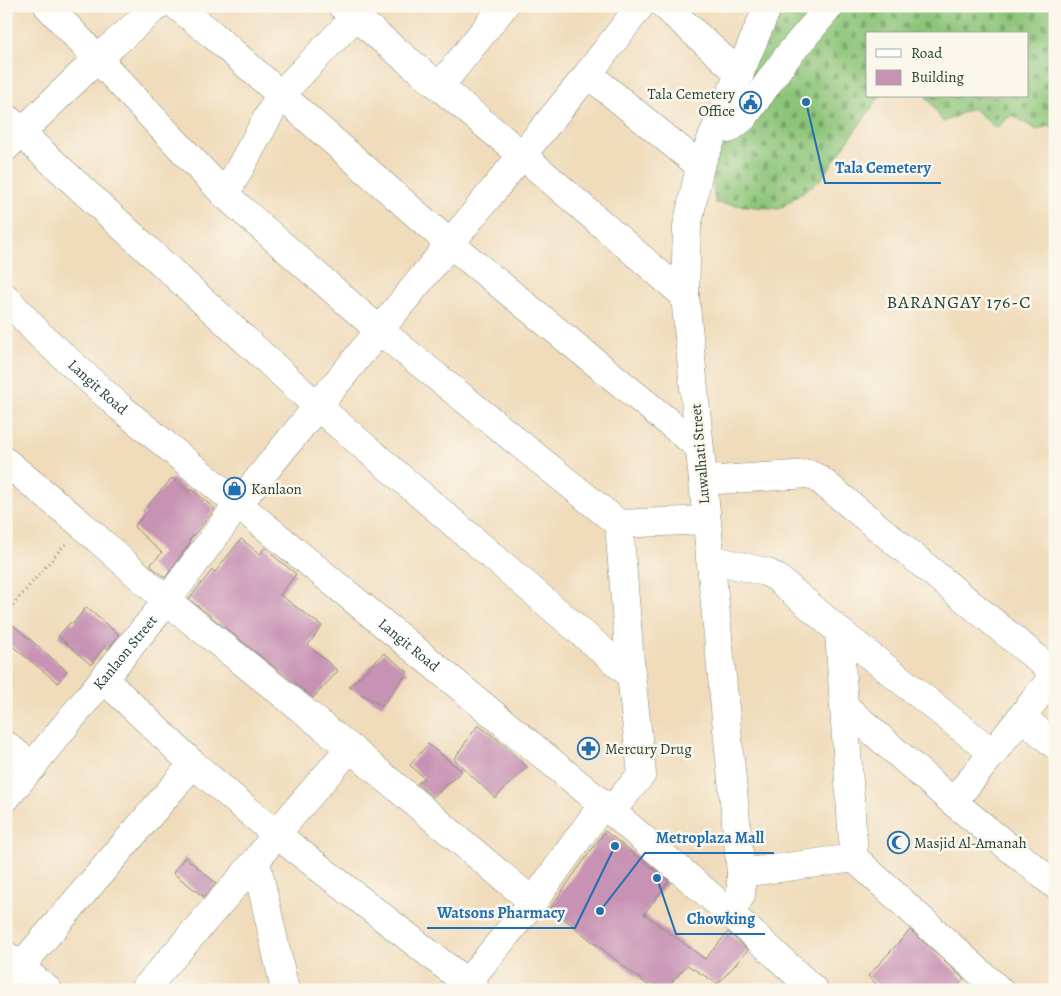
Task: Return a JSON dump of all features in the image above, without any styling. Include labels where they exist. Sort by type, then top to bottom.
[{"type":"street","points":[[48,6],[225,195],[379,330],[619,524],[706,520]]},
{"type":"street","points":[[156,6],[11,133],[317,406],[631,675]]},
{"type":"street","points":[[177,6],[213,35],[449,243],[699,447]]},
{"type":"street","points":[[440,86],[504,6]]},
{"type":"street","name":"Kanlaon Street","points":[[6,798],[168,601],[238,504],[588,74],[640,6]]},
{"type":"street","points":[[665,6],[740,74]]},
{"type":"street","name":"Luwalhati Street","points":[[730,912],[737,904],[741,895],[741,873],[685,296],[686,227],[700,166],[768,6]]},
{"type":"street","points":[[717,126],[729,129],[744,117],[786,58],[830,6]]},
{"type":"street","points":[[225,195],[280,94],[354,10],[685,296]]},
{"type":"street","points":[[588,74],[700,166]]},
{"type":"street","name":"Langit Road","points":[[6,298],[40,335],[121,408],[607,808],[730,912],[814,990]]},
{"type":"street","points":[[6,462],[82,525],[168,601],[350,748],[533,902]]},
{"type":"street","points":[[703,481],[809,474],[819,479],[1055,673],[953,802]]},
{"type":"street","points":[[104,679],[193,764],[276,834],[468,987],[607,808],[642,774],[631,675],[619,524]]},
{"type":"street","points":[[710,559],[766,572],[777,578],[839,631],[993,753]]},
{"type":"street","points":[[839,631],[854,858],[999,990]]},
{"type":"street","points":[[844,706],[953,802],[1055,886]]},
{"type":"street","points":[[1022,716],[1055,745]]},
{"type":"street","points":[[6,745],[33,767]]},
{"type":"street","points":[[144,990],[256,861],[276,834],[350,748]]},
{"type":"street","points":[[48,990],[11,966],[193,764]]},
{"type":"street","points":[[741,873],[854,858]]},
{"type":"street","points":[[256,861],[284,990]]},
{"type":"path","points":[[6,612],[82,525]]},
{"type":"green space","points":[[779,6],[1055,6],[1055,130],[1050,125],[1037,130],[1012,115],[996,128],[973,108],[943,122],[927,98],[1028,98],[1028,32],[866,32],[866,98],[878,98],[821,179],[779,209],[715,203],[711,165]]},
{"type":"building","points":[[172,478],[189,492],[192,489],[215,509],[189,541],[190,543],[165,578],[150,565],[162,553],[134,527],[145,513],[143,511]]},
{"type":"building","points":[[241,539],[260,554],[265,547],[296,574],[280,595],[322,626],[308,645],[338,671],[313,698],[189,599],[212,570],[215,572]]},
{"type":"building","points":[[86,607],[119,635],[108,649],[105,646],[91,665],[58,636],[71,622],[73,624]]},
{"type":"building","points":[[6,619],[67,671],[58,683],[6,641]]},
{"type":"building","points":[[384,653],[408,672],[382,706],[349,687]]},
{"type":"building","points":[[478,725],[496,738],[527,767],[495,798],[454,759]]},
{"type":"building","points":[[428,744],[462,771],[433,797],[417,784],[424,778],[410,765]]},
{"type":"building","points":[[605,831],[669,881],[644,914],[705,959],[728,932],[748,950],[718,984],[687,965],[665,990],[654,990],[550,908]]},
{"type":"building","points":[[185,857],[216,883],[204,897],[173,873]]},
{"type":"building","points":[[910,930],[964,979],[955,990],[883,990],[868,976]]},
{"type":"place","name":"Tala Cemetery","points":[[806,102]]},
{"type":"place","name":"Tala Cemetery Office","points":[[751,103]]},
{"type":"place","name":"Kanlaon","points":[[235,489]]},
{"type":"place","name":"Mercury Drug","points":[[589,749]]},
{"type":"place","name":"Masjid Al-Amanah","points":[[898,843]]},
{"type":"place","name":"Watsons Pharmacy","points":[[615,846]]},
{"type":"place","name":"Chowking","points":[[657,878]]},
{"type":"place","name":"Metroplaza Mall","points":[[600,911]]},
{"type":"district","name":"BARANGAY 176-C","points":[[959,302]]}]
